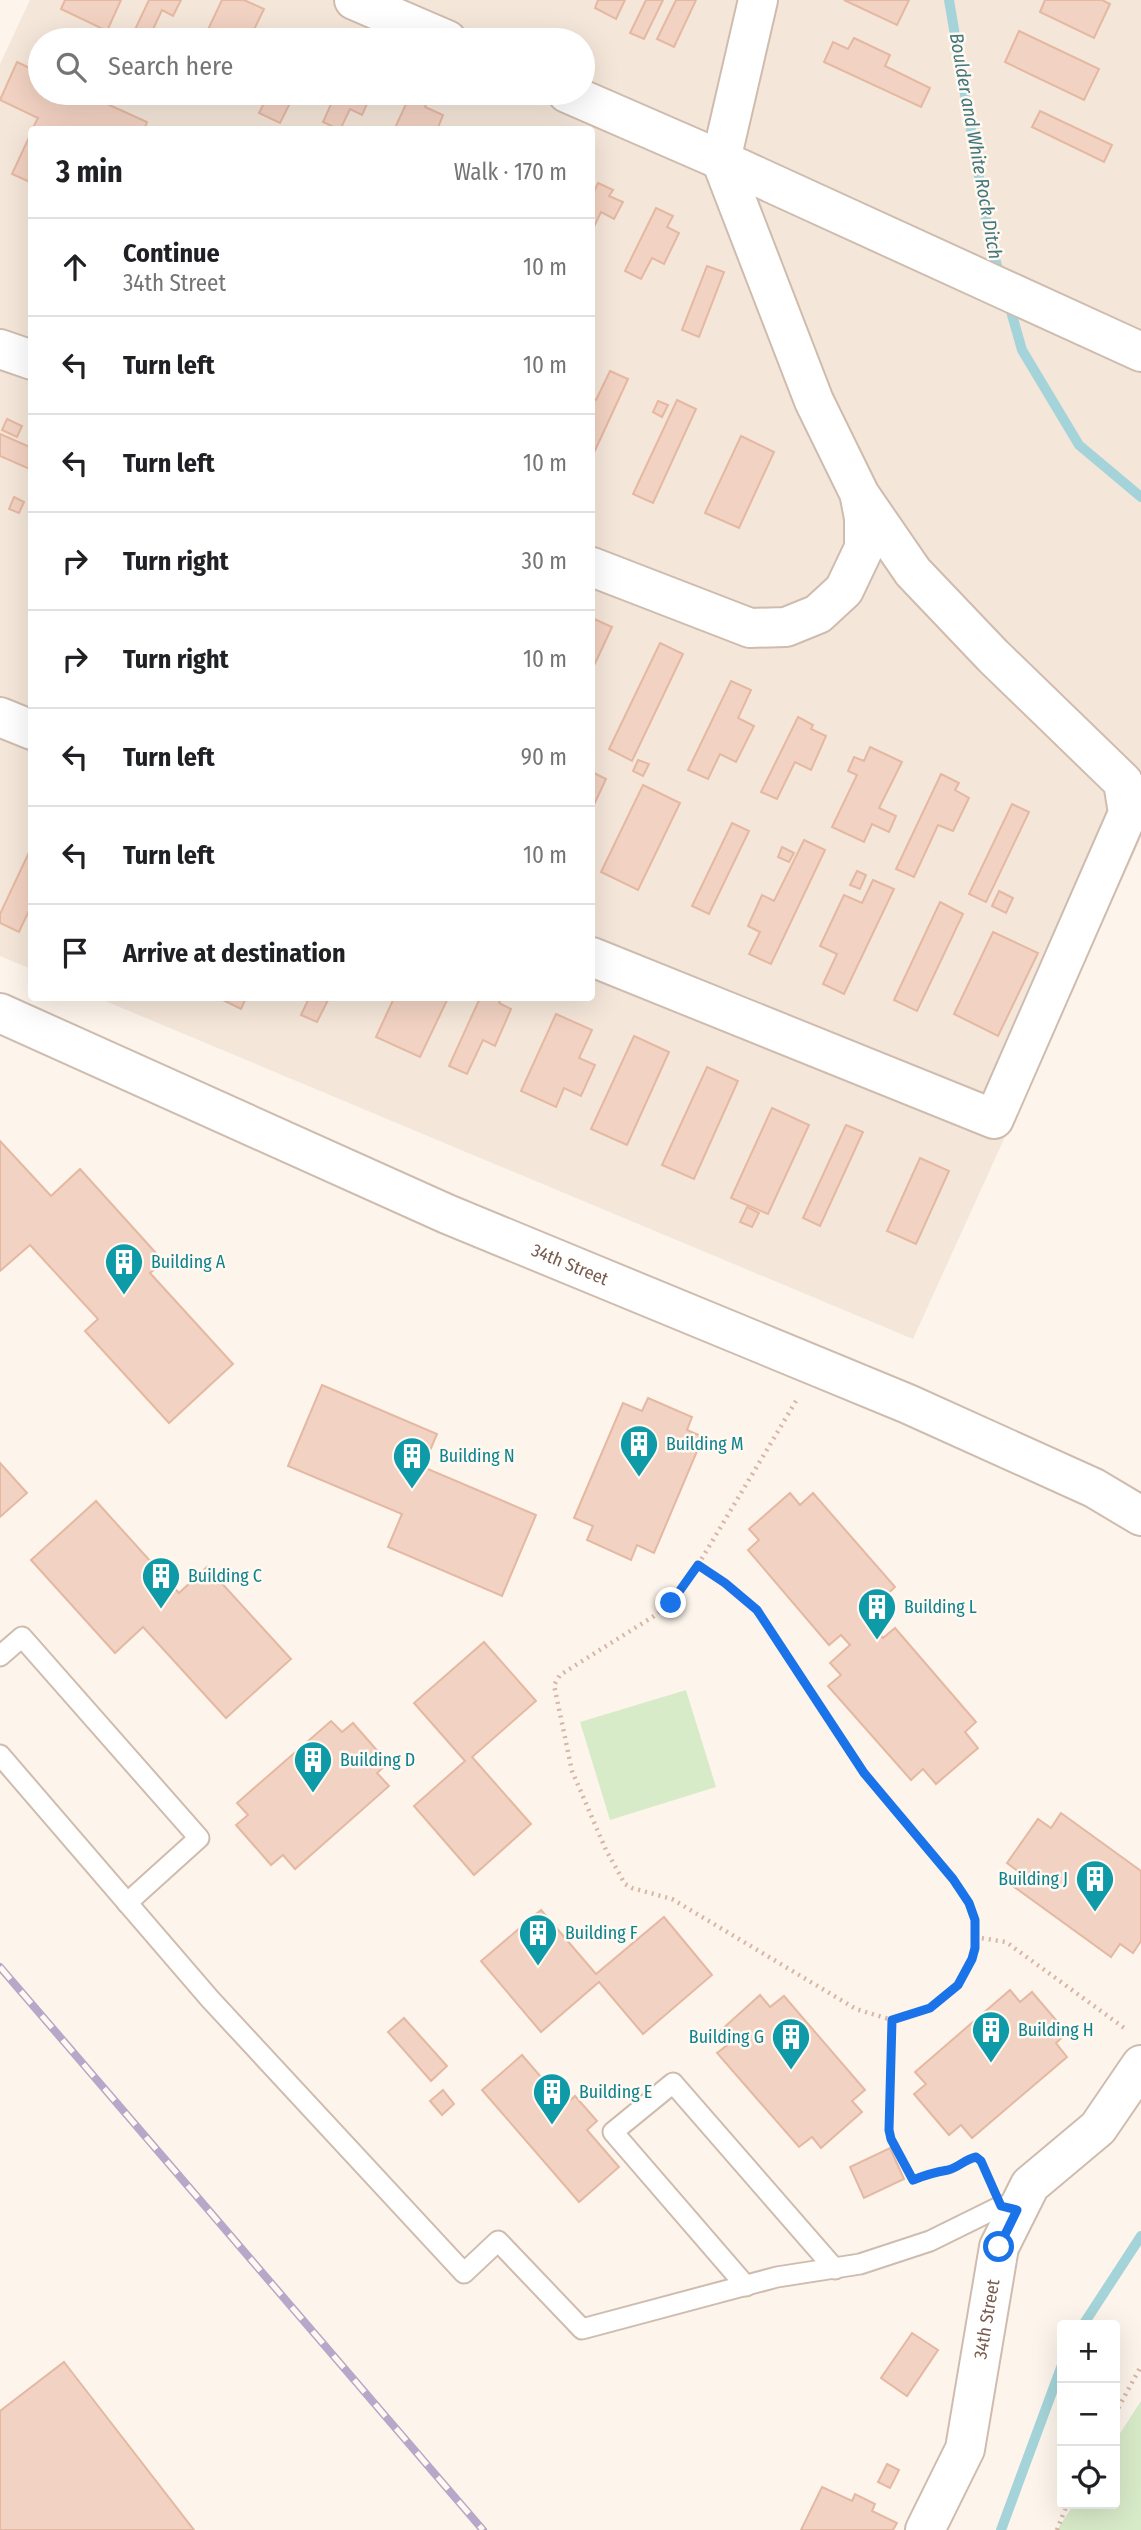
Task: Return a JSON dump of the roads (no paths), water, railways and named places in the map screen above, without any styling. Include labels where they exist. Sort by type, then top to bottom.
[{"type":"street","points":[[354,0],[419,28]]},
{"type":"street","points":[[595,958],[994,1119],[1128,813],[1124,782],[993,656],[912,572],[860,495],[814,401],[721,160],[758,0]]},
{"type":"street","points":[[595,105],[1141,352]]},
{"type":"street","points":[[0,349],[28,359]]},
{"type":"street","points":[[595,568],[750,628],[786,627],[818,614],[844,590],[864,548],[864,518],[860,495]]},
{"type":"street","points":[[0,718],[28,728]]},
{"type":"street","name":"34th Street","points":[[0,1013],[447,1214],[908,1404],[1094,1488],[1141,1516]]},
{"type":"street","name":"34th Street","points":[[925,2530],[965,2449],[999,2247],[1009,2208],[1030,2185],[1098,2127],[1135,2048]]},
{"type":"lane","points":[[0,1656],[22,1637],[199,1838],[127,1903]]},
{"type":"lane","points":[[0,1755],[210,1999],[464,2273],[498,2241],[582,2329],[777,2277],[860,2264],[930,2241],[1009,2208]]},
{"type":"lane","points":[[746,2286],[613,2132],[673,2083],[835,2269]]},
{"type":"waterway","name":"Boulder and White Rock Ditch","points":[[949,0],[990,242],[1001,279]]},
{"type":"waterway","name":"Boulder and White Rock Ditch","points":[[1008,301],[1022,350],[1079,445],[1141,497]]},
{"type":"waterway","name":"Boulder and White Rock Ditch","points":[[1086,2320],[1141,2236]]},
{"type":"waterway","name":"Boulder and White Rock Ditch","points":[[1001,2530],[1057,2379]]},
{"type":"railway","points":[[0,1967],[483,2530]]},
{"type":"place","name":"Building A","points":[[124,1296]]},
{"type":"place","name":"Building M","points":[[639,1478]]},
{"type":"place","name":"Building N","points":[[412,1490]]},
{"type":"place","name":"Building C","points":[[161,1610]]},
{"type":"place","name":"Building L","points":[[877,1641]]},
{"type":"place","name":"Building D","points":[[313,1794]]},
{"type":"place","name":"Building J","points":[[1095,1913]]},
{"type":"place","name":"Building F","points":[[538,1967]]},
{"type":"place","name":"Building H","points":[[991,2064]]},
{"type":"place","name":"Building G","points":[[791,2071]]},
{"type":"place","name":"Building E","points":[[552,2126]]}]
